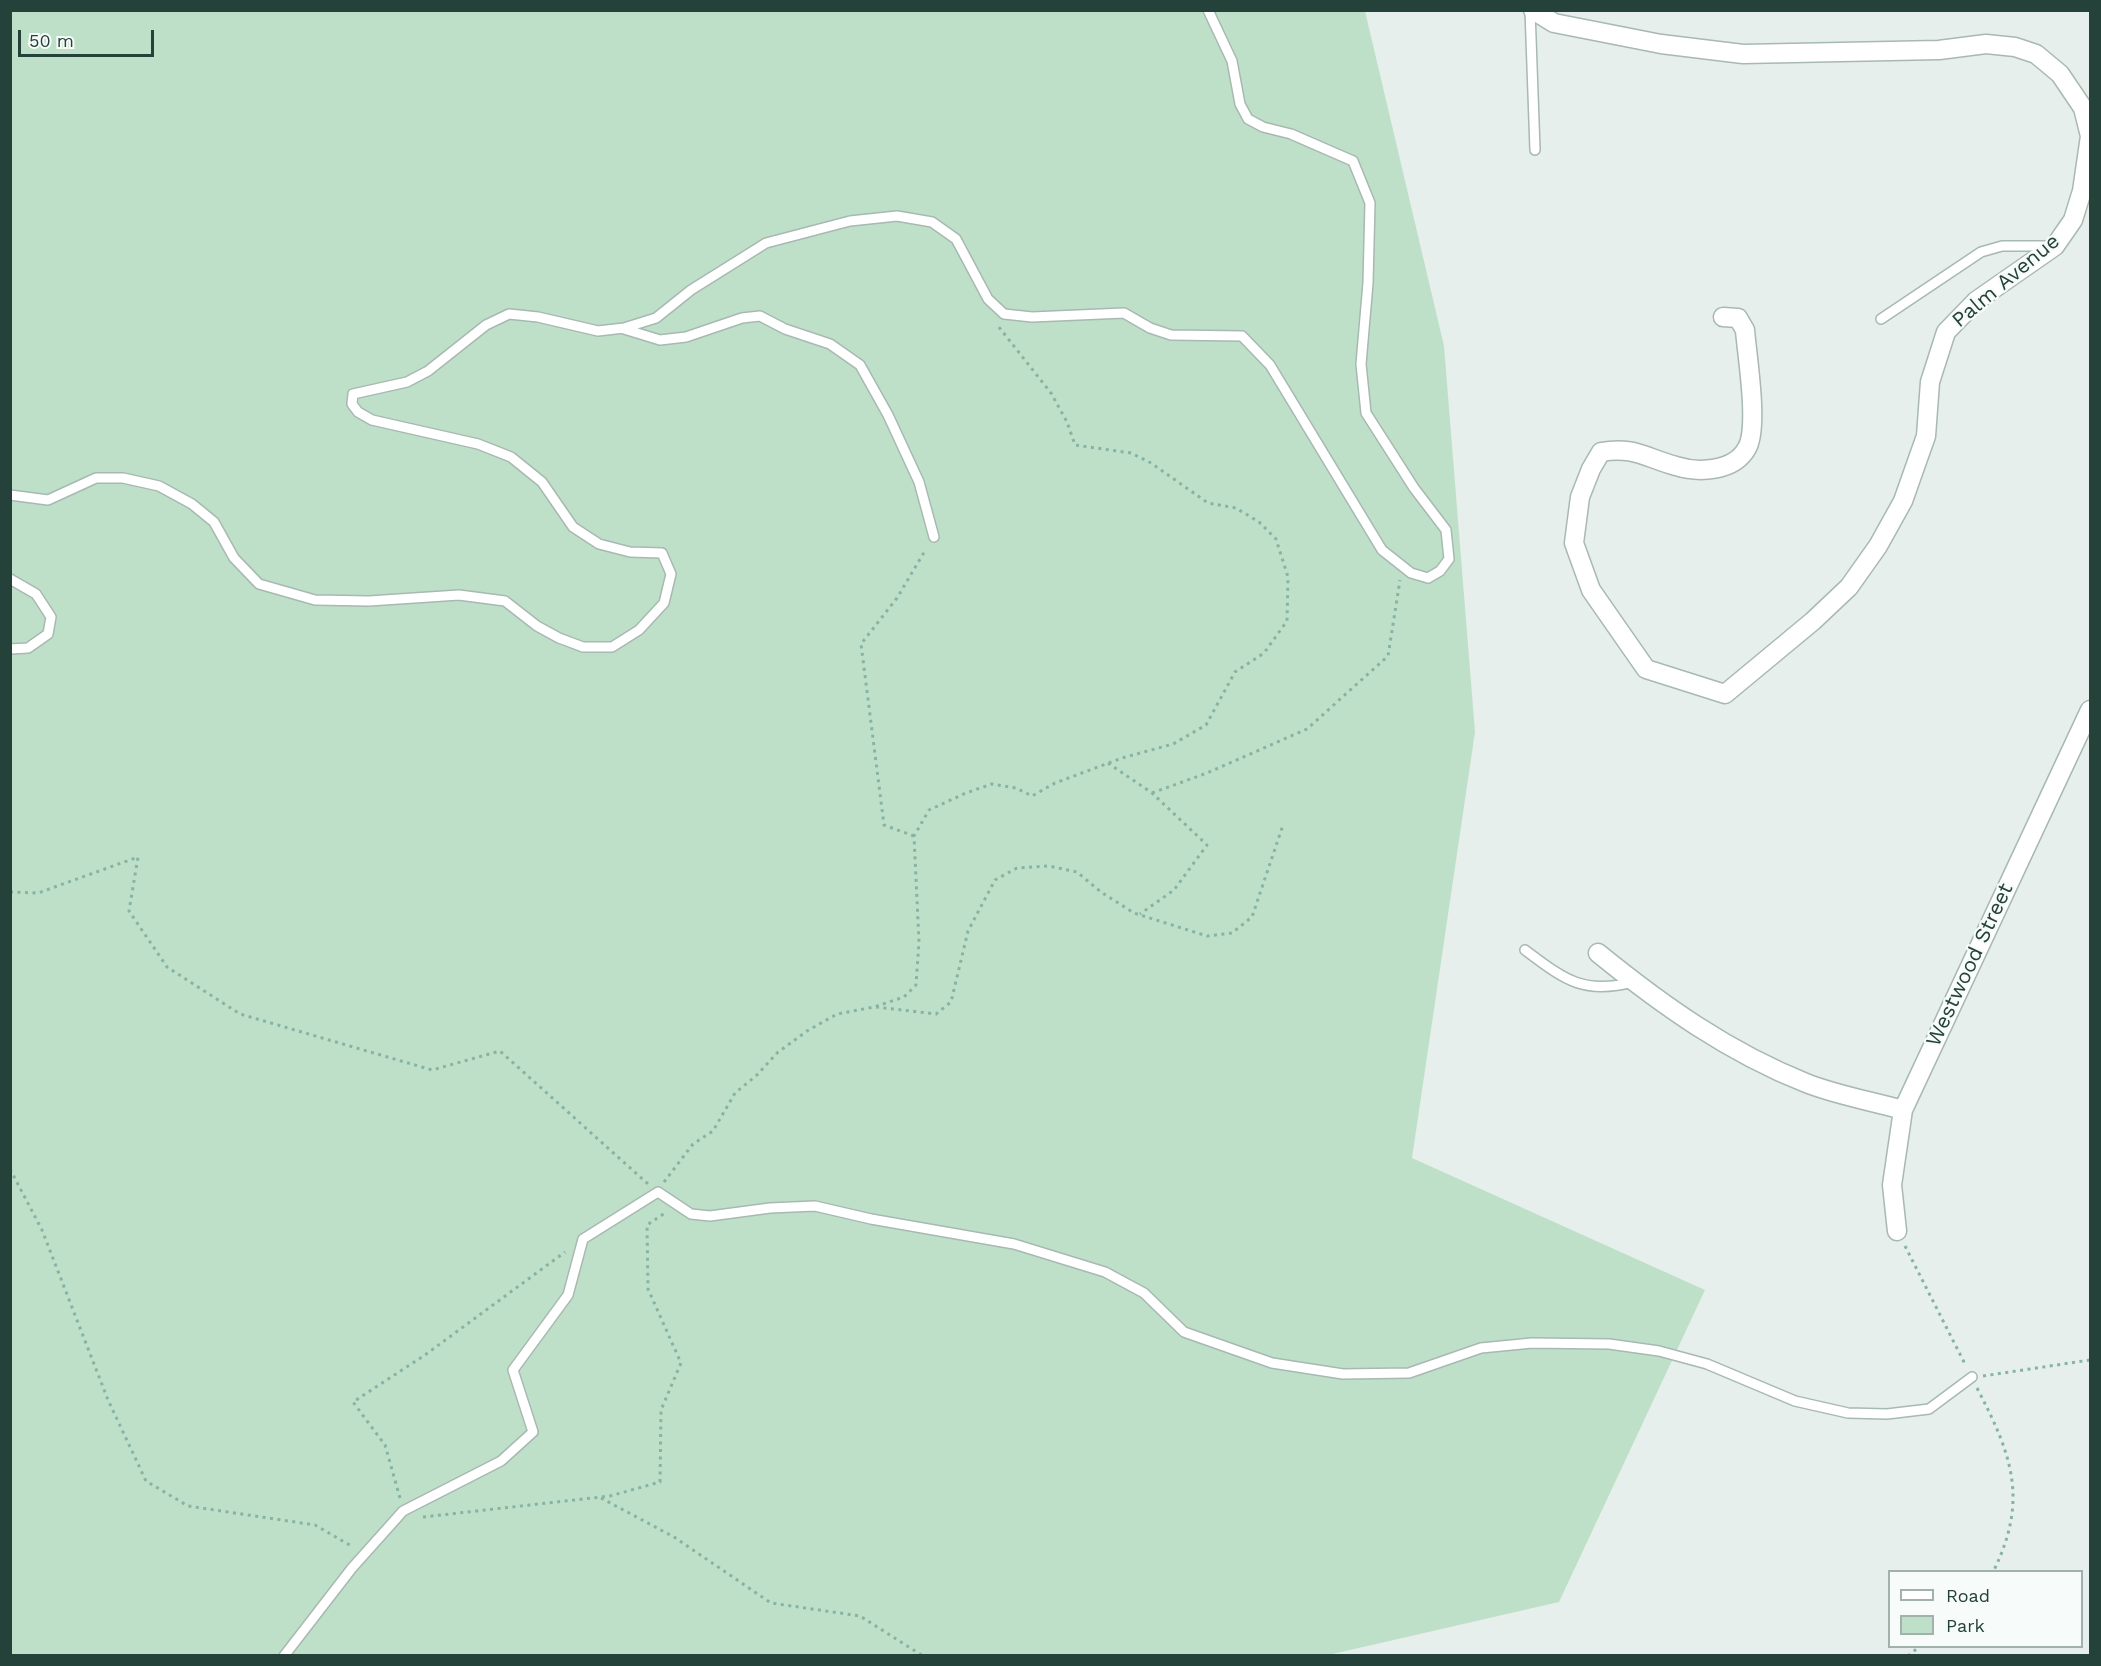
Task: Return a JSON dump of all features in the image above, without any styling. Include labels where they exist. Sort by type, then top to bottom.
[{"type":"street","name":"Palm Avenue","points":[[1532,10],[1554,23],[1661,44],[1743,54],[1939,50],[1986,44],[2015,47],[2036,54],[2060,74],[2083,108],[2090,136],[2082,191],[2073,220],[2055,246],[1976,301],[1946,332],[1930,382],[1926,436],[1904,501],[1878,546],[1849,587],[1725,694],[1646,669],[1591,590],[1575,543],[1580,497],[1590,469],[1601,453],[1622,449],[1647,454],[1676,466],[1703,471],[1727,465],[1747,449],[1753,425],[1745,330],[1738,318],[1723,317]]},
{"type":"street","name":"Westwood Street","points":[[1897,1231],[1892,1185],[1902,1110],[2091,710]]},
{"type":"street","points":[[1598,953],[1657,1001],[1720,1043],[1807,1084],[1902,1110]]},
{"type":"lane","points":[[10,495],[48,500],[96,478],[123,478],[159,486],[192,504],[214,522],[234,558],[259,584],[315,600],[369,601],[459,595],[505,601],[559,638],[583,647],[612,647],[639,630],[664,603],[671,574],[662,553],[630,552],[599,544],[573,527],[542,482],[511,457],[478,444],[372,420],[358,412],[352,404],[352,394],[407,382],[428,371],[486,325],[508,314],[538,317],[598,332],[624,328],[656,318],[691,290],[766,243],[850,221],[897,216],[932,222],[956,239],[988,299],[1004,314],[1032,317],[1124,313],[1149,328],[1171,335],[1242,336],[1270,365],[1382,550],[1411,573],[1428,578],[1440,571],[1449,559],[1446,530],[1414,488],[1366,413],[1361,364],[1368,283],[1370,203],[1353,161],[1291,134],[1263,127],[1248,119],[1240,104],[1232,61],[1208,10]]},
{"type":"lane","points":[[1532,10],[1535,150]]},
{"type":"lane","points":[[1881,319],[1981,252],[2002,246],[2055,246]]},
{"type":"lane","points":[[624,328],[660,339],[686,337],[742,318],[760,316],[785,329],[830,344],[860,365],[888,415],[919,482],[934,537]]},
{"type":"lane","points":[[10,579],[36,594],[51,617],[48,634],[28,648],[10,649]]},
{"type":"lane","points":[[1525,950],[1552,971],[1578,985],[1602,989],[1634,982]]},
{"type":"lane","points":[[284,1656],[365,1554],[403,1511],[501,1461],[533,1432],[513,1370],[568,1295],[583,1239],[658,1192],[691,1214],[710,1216],[770,1208],[815,1206],[871,1219],[1014,1244],[1105,1272],[1144,1293],[1184,1332],[1272,1363],[1343,1374],[1409,1373],[1481,1348],[1532,1343],[1609,1344],[1659,1351],[1707,1364],[1795,1401],[1848,1413],[1887,1414],[1929,1409],[1972,1377]]},
{"type":"path","points":[[10,892],[38,892],[138,857],[129,911],[167,967],[240,1014],[432,1070],[500,1051],[658,1192],[674,1166],[693,1144],[713,1131],[735,1093],[757,1075],[777,1053],[807,1031],[837,1014],[874,1007],[904,997],[916,985],[919,942],[914,836],[929,810],[992,784],[1016,788],[1032,796],[1055,783],[1108,763],[1173,744],[1206,726],[1235,672],[1264,653],[1287,621],[1288,577],[1276,539],[1251,517],[1236,508],[1208,503],[1151,463],[1131,453],[1076,446],[1067,422],[1051,393],[999,328],[988,299]]},
{"type":"path","points":[[914,836],[884,825],[861,644],[897,598],[934,537]]},
{"type":"path","points":[[1152,793],[1207,773],[1306,729],[1388,656],[1402,566]]},
{"type":"path","points":[[1108,763],[1152,793],[1207,845],[1174,890],[1139,914]]},
{"type":"path","points":[[874,1007],[936,1014],[951,1002],[968,931],[979,907],[995,880],[1017,868],[1049,866],[1077,872],[1101,892],[1139,914],[1207,936],[1232,933],[1252,917],[1283,825]]},
{"type":"path","points":[[10,1169],[42,1230],[108,1400],[146,1481],[188,1506],[315,1525],[365,1554]]},
{"type":"path","points":[[395,1520],[600,1497],[660,1482],[661,1410],[681,1363],[648,1289],[647,1225],[677,1206]]},
{"type":"path","points":[[1897,1231],[1991,1414],[2014,1477],[2014,1510],[2004,1550],[1994,1570]]},
{"type":"path","points":[[403,1511],[385,1445],[353,1402],[425,1355],[583,1239]]},
{"type":"path","points":[[1972,1377],[2091,1360]]},
{"type":"path","points":[[600,1497],[674,1537],[771,1603],[860,1616],[923,1656]]},
{"type":"green space","points":[[11,11],[1365,11],[1444,346],[1475,732],[1412,1158],[1705,1290],[1559,1602],[1324,1656],[11,1656]]}]
